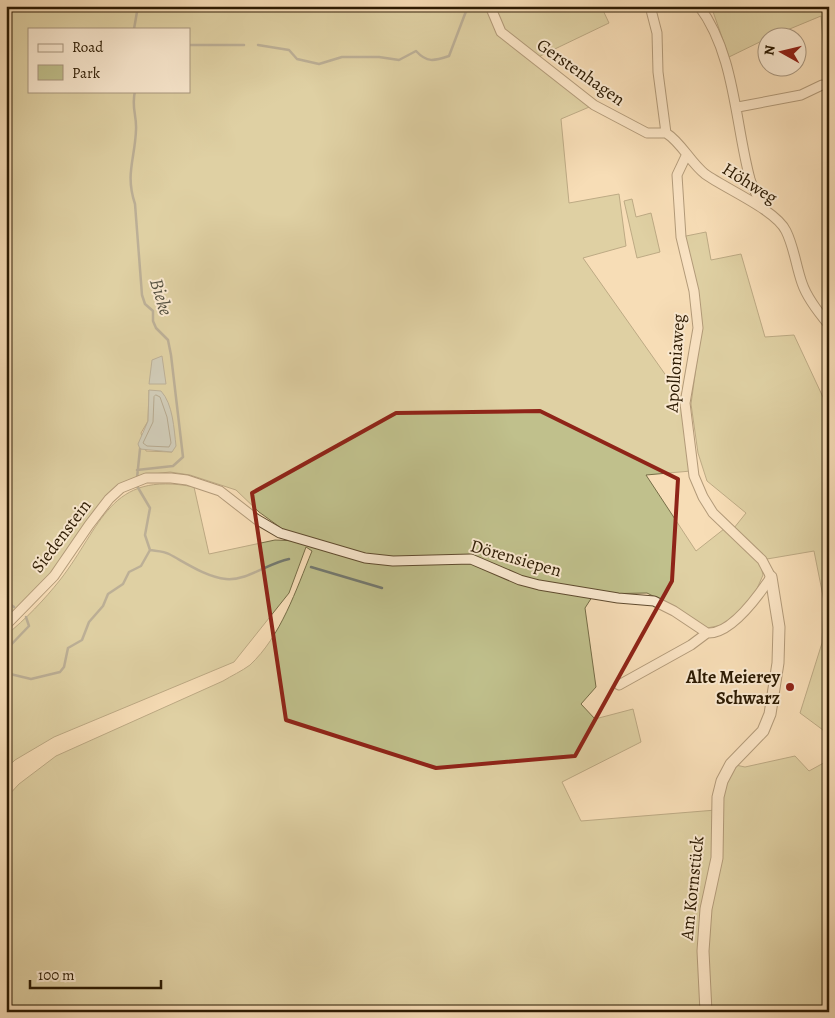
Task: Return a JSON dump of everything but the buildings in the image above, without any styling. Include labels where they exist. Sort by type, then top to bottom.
[{"type":"street","name":"Gerstenhagen","points":[[490,6],[501,32],[594,105],[648,133],[666,133]]},
{"type":"street","points":[[650,6],[657,32],[658,72],[666,133]]},
{"type":"street","points":[[699,6],[712,24],[738,107],[751,181],[763,208]]},
{"type":"street","points":[[738,107],[801,95],[822,85]]},
{"type":"street","name":"Höhweg","points":[[666,133],[674,138],[686,156],[704,173],[729,190],[763,208],[786,230],[802,284],[810,300],[829,325]]},
{"type":"street","name":"Apolloniaweg","points":[[686,156],[677,174],[681,237],[694,291],[698,328],[685,403],[694,476],[703,497],[713,513],[762,560],[771,577]]},
{"type":"street","name":"Dörensiepen","points":[[121,488],[146,478],[187,480],[206,485],[227,495],[256,519],[287,535],[365,558],[393,561],[471,559],[520,580],[539,585],[654,602],[674,611],[707,633]]},
{"type":"street","name":"Siedenstein","points":[[6,625],[54,576],[89,525],[109,499],[121,488]]},
{"type":"street","points":[[618,685],[692,645],[707,633],[724,628],[741,615],[771,577]]},
{"type":"street","name":"Am Kornstück","points":[[706,1012],[703,951],[706,909],[717,858],[718,797],[722,781],[731,764],[763,731],[770,714],[778,663],[779,627],[771,577]]},
{"type":"highlighted area","points":[[540,411],[678,479],[672,581],[575,756],[436,768],[286,720],[252,493],[396,413]]},
{"type":"green space","points":[[6,6],[601,6],[609,23],[534,59],[594,105],[561,119],[569,203],[619,194],[626,246],[583,258],[684,401],[691,471],[646,475],[696,551],[724,529],[760,562],[763,575],[752,600],[722,625],[707,628],[673,606],[647,593],[594,594],[585,608],[596,687],[581,704],[595,719],[633,709],[641,742],[562,782],[581,821],[716,810],[731,764],[745,767],[795,756],[809,771],[829,760],[829,1012],[713,1012],[712,1007],[694,1012],[6,1012],[6,798],[19,784],[56,756],[223,681],[250,665],[271,640],[287,612],[312,551],[306,547],[289,593],[234,662],[54,737],[15,760],[6,769],[6,635],[28,616],[60,580],[98,522],[125,495],[143,487],[166,484],[194,487],[209,554],[275,540],[299,541],[259,512],[236,490],[190,475],[170,472],[145,475],[125,483],[54,574],[18,608],[6,616]],"holes":[[[149,390],[172,452],[146,451],[141,433],[148,421]]]},
{"type":"green space","points":[[711,6],[829,6],[829,113],[821,16],[792,28],[758,28],[758,43],[729,57]]},
{"type":"green space","points":[[632,199],[636,217],[651,213],[660,252],[637,258],[624,201]]},
{"type":"green space","points":[[706,232],[711,260],[741,254],[765,337],[794,335],[829,410],[829,742],[823,730],[800,713],[822,643],[824,601],[814,551],[767,559],[734,528],[746,513],[707,481],[698,453],[691,404],[701,331],[681,237]]},
{"type":"water","points":[[162,356],[166,384],[149,384],[152,360]]},
{"type":"water","points":[[149,390],[161,391],[168,403],[176,446],[172,452],[140,449],[138,444],[148,421]]},
{"type":"waterway","name":"Bieke","points":[[134,28],[138,6]]},
{"type":"waterway","points":[[258,45],[289,50],[297,59],[319,64],[342,57],[379,57],[399,60],[416,51],[424,58],[431,60],[439,59],[449,56],[468,6]]},
{"type":"waterway","points":[[190,45],[244,45]]},
{"type":"waterway","name":"Bieke","points":[[135,92],[136,130],[131,167],[131,184],[135,204],[142,295],[145,304],[153,311],[153,321],[156,328],[168,340],[183,457],[173,466],[137,470]]},
{"type":"waterway","name":"Bieke","points":[[137,478],[140,449]]},
{"type":"waterway","name":"Bieke","points":[[6,673],[31,679],[60,672],[64,667],[68,648],[82,640],[89,622],[103,606],[108,594],[123,584],[129,572],[141,566],[150,550],[145,535],[150,508],[137,486]]},
{"type":"waterway","points":[[150,550],[167,553],[204,573],[226,579],[250,575],[289,559]]},
{"type":"waterway","points":[[311,567],[382,588]]},
{"type":"waterway","points":[[6,601],[14,607]]},
{"type":"waterway","points":[[6,650],[29,626],[26,617]]},
{"type":"place","name":"Alte Meierey Schwarz","points":[[790,687]]}]
